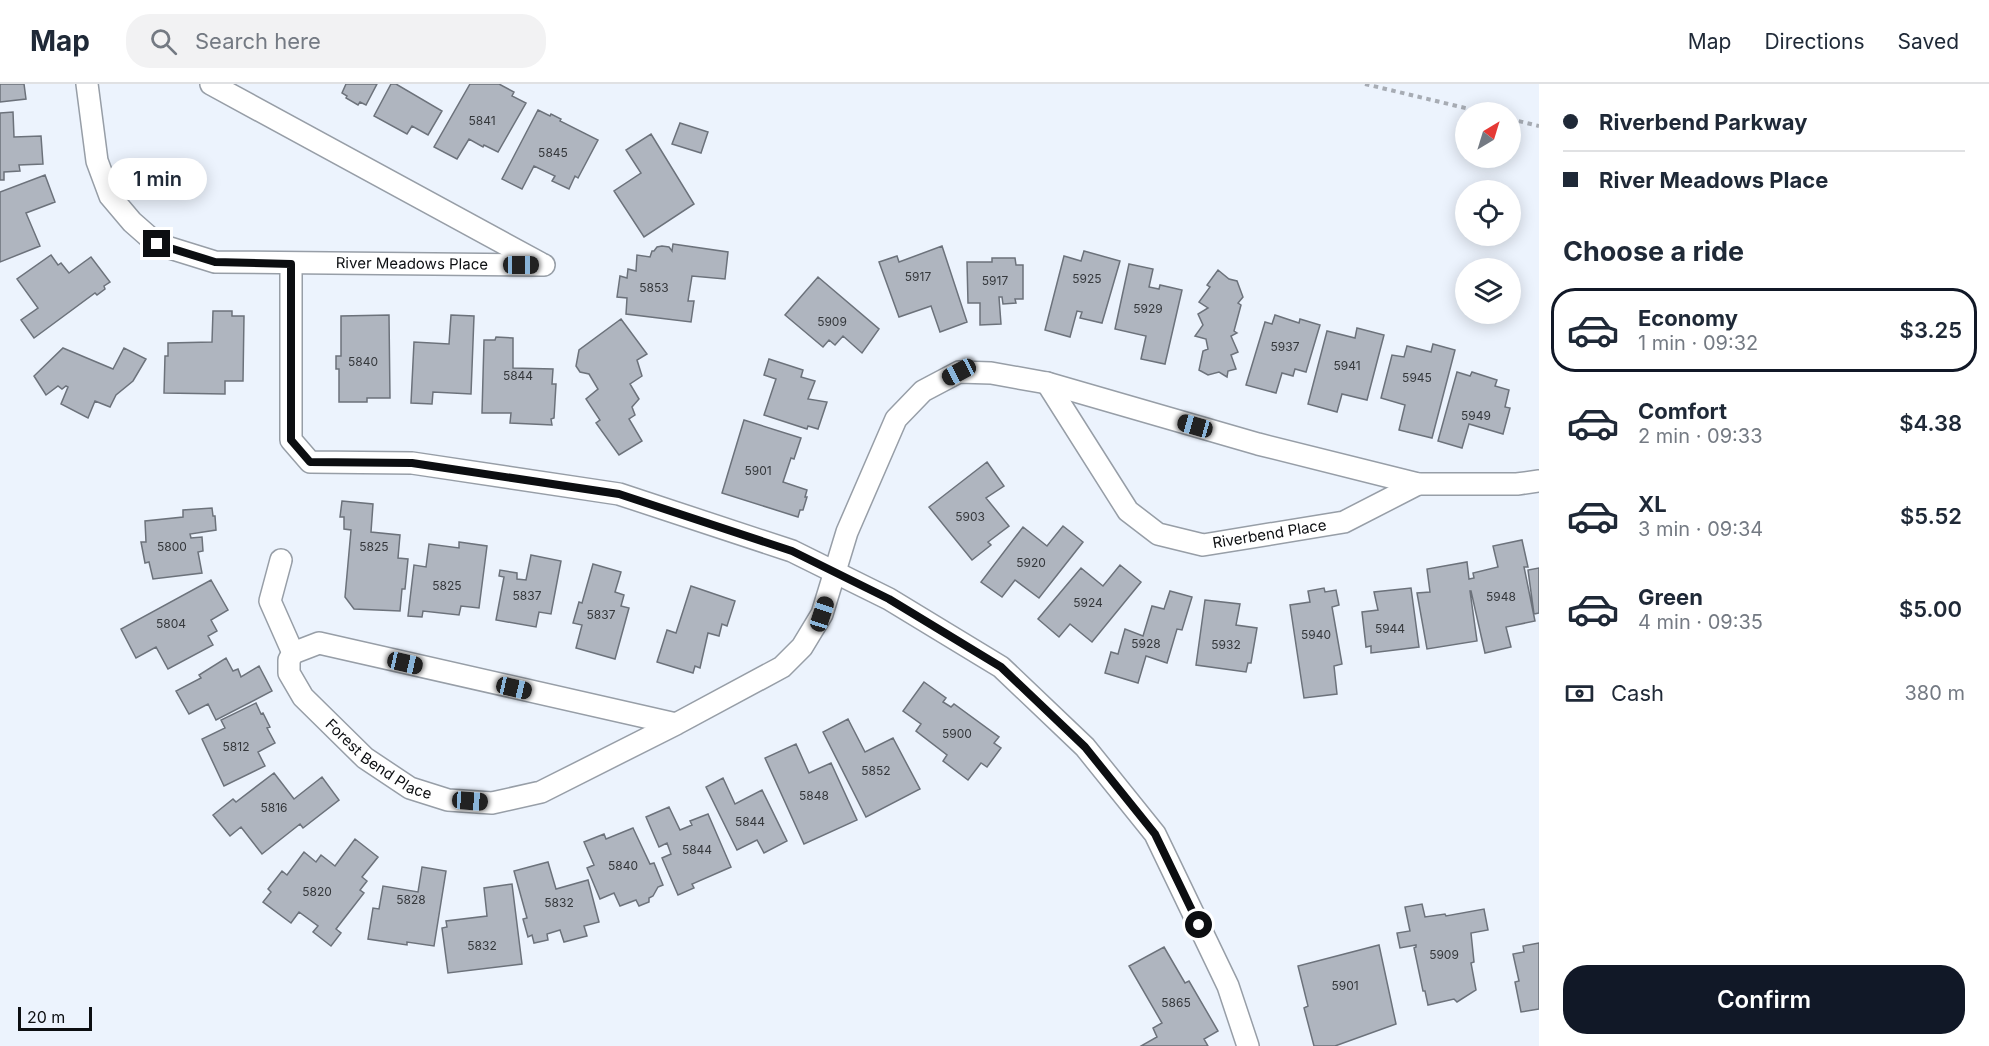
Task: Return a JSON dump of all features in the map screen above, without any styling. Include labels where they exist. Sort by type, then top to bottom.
[{"type":"street","name":"River Meadows Place","points":[[87,84],[97,161],[110,196],[132,222],[157,244],[215,262],[544,265],[211,84]]},
{"type":"street","points":[[291,264],[291,440],[310,462],[412,463],[619,494],[792,551],[889,599],[1001,667],[1085,747],[1155,834],[1228,986],[1248,1046]]},
{"type":"street","name":"Riverbend Place","points":[[835,572],[848,532],[896,418],[923,391],[959,372],[991,373],[1047,383],[1258,444],[1418,484],[1517,484],[1539,481]]},
{"type":"street","name":"Riverbend Place","points":[[1047,383],[1128,511],[1158,534],[1203,545],[1344,522],[1418,484]]},
{"type":"street","name":"Forest Bend Place","points":[[281,560],[270,601],[293,653],[289,660],[289,673],[303,698],[364,758],[410,788],[448,800],[492,803],[541,792],[782,667],[802,647],[822,614],[835,572]]},
{"type":"street","points":[[293,653],[319,643],[676,724]]},
{"type":"path","points":[[1365,84],[1455,106]]},
{"type":"path","points":[[1521,122],[1539,126]]},
{"type":"building","points":[[0,84],[24,84],[26,99],[0,102]]},
{"type":"building","points":[[346,84],[377,84],[366,105],[360,102],[358,105],[342,93]]},
{"type":"building","points":[[391,84],[396,84],[442,111],[428,135],[412,126],[407,134],[374,116]]},
{"type":"building","points":[[470,84],[499,84],[514,92],[512,96],[526,103],[498,152],[469,139],[457,159],[434,147]]},
{"type":"building","points":[[538,110],[561,119],[560,121],[598,140],[578,178],[575,176],[569,189],[552,181],[555,176],[534,166],[522,189],[502,179]]},
{"type":"building","points":[[13,112],[14,137],[41,136],[43,164],[19,165],[20,171],[4,172],[4,180],[0,180],[0,113]]},
{"type":"building","points":[[680,123],[708,132],[701,153],[672,144]]},
{"type":"building","points":[[651,134],[694,204],[644,237],[614,191],[641,173],[626,150]]},
{"type":"building","points":[[45,175],[55,202],[26,213],[40,246],[0,262],[0,192]]},
{"type":"building","points":[[673,244],[728,252],[725,279],[692,276],[688,301],[694,301],[691,322],[626,314],[627,298],[617,297],[620,276],[627,278],[628,269],[636,271],[637,255],[650,257],[652,251],[662,246],[669,247],[672,251]]},
{"type":"building","points":[[942,246],[967,322],[940,332],[931,306],[899,317],[879,262],[897,256],[899,262]]},
{"type":"building","points":[[1084,251],[1120,261],[1102,323],[1080,318],[1082,312],[1077,311],[1070,337],[1045,330],[1064,256],[1081,261]]},
{"type":"building","points":[[51,255],[58,265],[61,263],[69,273],[91,257],[110,282],[97,295],[95,293],[34,338],[21,320],[38,308],[17,279]]},
{"type":"building","points":[[992,258],[1015,258],[1016,265],[1023,265],[1023,299],[1015,299],[1016,303],[1003,304],[1002,297],[999,297],[1001,324],[980,325],[980,303],[968,303],[967,262],[992,262]]},
{"type":"building","points":[[1129,264],[1153,269],[1149,287],[1159,289],[1160,285],[1182,290],[1165,364],[1141,359],[1146,336],[1115,329]]},
{"type":"building","points":[[1218,270],[1229,279],[1237,281],[1243,297],[1238,303],[1241,305],[1234,331],[1237,333],[1231,336],[1238,352],[1231,355],[1236,369],[1228,371],[1227,377],[1219,372],[1208,375],[1199,370],[1203,351],[1208,349],[1206,339],[1195,336],[1203,325],[1198,314],[1208,308],[1199,302],[1210,287],[1207,285]]},
{"type":"building","points":[[818,277],[879,329],[862,353],[843,336],[835,345],[829,340],[823,347],[785,315]]},
{"type":"building","points":[[213,311],[232,311],[232,316],[244,316],[243,381],[225,381],[225,394],[164,393],[165,356],[168,356],[168,343],[212,342]]},
{"type":"building","points":[[389,315],[390,398],[367,398],[367,402],[339,402],[339,369],[336,369],[336,356],[341,356],[341,316]]},
{"type":"building","points":[[451,315],[474,316],[471,394],[433,392],[432,404],[411,403],[414,342],[449,344]]},
{"type":"building","points":[[1275,315],[1299,323],[1300,319],[1320,325],[1306,372],[1295,369],[1293,376],[1282,373],[1276,393],[1246,385],[1265,322],[1272,324]]},
{"type":"building","points":[[621,319],[647,354],[637,360],[642,376],[630,384],[639,399],[632,407],[635,415],[629,419],[642,441],[619,455],[596,423],[600,420],[586,399],[598,389],[589,374],[580,372],[576,366],[579,350]]},
{"type":"building","points":[[1357,328],[1384,335],[1367,400],[1342,394],[1337,412],[1308,404],[1327,331],[1355,338]]},
{"type":"building","points":[[496,337],[513,338],[513,368],[553,369],[552,384],[556,384],[552,425],[510,423],[511,413],[482,413],[484,340],[495,340]]},
{"type":"building","points":[[1433,344],[1455,350],[1432,438],[1399,430],[1405,405],[1381,398],[1392,355],[1404,357],[1407,346],[1431,352]]},
{"type":"building","points":[[63,348],[113,369],[124,348],[146,359],[133,381],[116,395],[110,407],[95,401],[88,418],[61,404],[68,387],[62,389],[58,386],[46,395],[34,376]]},
{"type":"building","points":[[769,359],[803,370],[801,377],[815,381],[808,399],[827,402],[818,429],[808,426],[807,429],[764,415],[776,379],[764,375]]},
{"type":"building","points":[[1457,372],[1470,376],[1472,372],[1497,380],[1495,386],[1509,390],[1505,407],[1510,408],[1503,434],[1469,424],[1462,448],[1438,441]]},
{"type":"building","points":[[744,420],[801,438],[783,482],[807,490],[803,510],[800,510],[798,517],[722,493]]},
{"type":"building","points":[[987,462],[1004,486],[986,498],[1009,526],[988,542],[991,545],[972,560],[929,507]]},
{"type":"building","points":[[342,501],[373,504],[371,532],[400,535],[398,558],[408,559],[400,611],[354,609],[345,597],[351,530],[344,529],[344,517],[340,517]]},
{"type":"building","points":[[212,508],[216,530],[190,534],[191,538],[202,537],[203,551],[198,552],[202,573],[153,579],[149,562],[145,563],[141,542],[146,542],[145,521],[183,517],[183,510]]},
{"type":"building","points":[[1063,526],[1083,542],[1039,598],[1015,580],[1002,597],[981,582],[1023,527],[1047,546]]},
{"type":"building","points":[[1522,540],[1528,567],[1524,567],[1535,621],[1506,627],[1511,647],[1485,653],[1470,591],[1477,641],[1427,649],[1417,593],[1430,592],[1427,569],[1467,562],[1469,579],[1474,578],[1473,573],[1498,567],[1493,546]]},
{"type":"building","points":[[459,542],[487,546],[479,608],[461,606],[459,615],[423,611],[422,617],[408,616],[414,565],[426,567],[429,544],[459,548]]},
{"type":"building","points":[[531,555],[561,561],[551,614],[539,612],[536,627],[496,620],[504,577],[499,576],[500,570],[517,573],[517,579],[526,580]]},
{"type":"building","points":[[593,564],[621,572],[615,592],[624,595],[621,606],[629,608],[615,659],[576,648],[582,625],[573,623],[579,602],[582,603]]},
{"type":"building","points":[[1120,565],[1141,582],[1092,642],[1070,624],[1059,637],[1038,619],[1081,568],[1103,586]]},
{"type":"building","points":[[1539,568],[1539,613],[1534,614],[1528,570]]},
{"type":"building","points":[[211,580],[228,610],[211,620],[217,631],[208,636],[213,645],[168,669],[156,647],[136,658],[121,629]]},
{"type":"building","points":[[691,586],[735,601],[727,626],[722,624],[719,636],[708,633],[700,668],[695,666],[693,673],[657,662],[667,630],[676,633]]},
{"type":"building","points":[[1324,588],[1325,592],[1336,590],[1339,605],[1332,607],[1342,664],[1334,666],[1337,694],[1304,698],[1290,605],[1310,602],[1308,591]]},
{"type":"building","points":[[1411,588],[1419,647],[1371,653],[1371,646],[1366,647],[1362,612],[1378,610],[1374,592]]},
{"type":"building","points":[[1170,591],[1192,597],[1182,630],[1177,629],[1167,663],[1146,656],[1138,683],[1105,673],[1111,652],[1118,654],[1125,629],[1143,636],[1152,606],[1164,609]]},
{"type":"building","points":[[1205,600],[1240,604],[1236,625],[1257,628],[1251,663],[1248,663],[1246,672],[1196,665]]},
{"type":"building","points":[[226,658],[233,671],[238,669],[241,677],[259,666],[272,691],[216,720],[208,704],[189,714],[176,691],[201,678],[199,675]]},
{"type":"building","points":[[924,682],[946,698],[943,702],[951,707],[954,704],[999,737],[994,743],[1001,748],[987,767],[981,763],[968,780],[943,761],[947,755],[916,731],[921,724],[903,711]]},
{"type":"building","points":[[256,703],[270,727],[267,728],[275,743],[258,752],[265,766],[224,786],[202,739],[225,728],[221,720]]},
{"type":"building","points":[[848,719],[865,752],[893,738],[920,789],[866,817],[823,732]]},
{"type":"building","points":[[796,744],[809,773],[831,763],[857,820],[804,844],[765,758]]},
{"type":"building","points":[[274,773],[294,799],[322,777],[339,800],[303,828],[300,824],[262,854],[241,827],[230,836],[213,815],[233,799],[236,802]]},
{"type":"building","points":[[723,778],[735,804],[762,790],[787,841],[764,853],[757,840],[737,850],[706,787]]},
{"type":"building","points":[[669,807],[680,830],[692,825],[690,821],[708,814],[731,867],[692,884],[694,888],[678,895],[662,858],[671,854],[667,843],[659,847],[646,817]]},
{"type":"building","points":[[633,828],[650,864],[654,863],[663,885],[658,887],[653,896],[649,898],[649,902],[639,906],[636,900],[620,906],[614,893],[600,899],[587,868],[594,865],[584,842],[604,834],[606,839]]},
{"type":"building","points":[[355,839],[378,857],[362,877],[367,881],[360,890],[364,893],[336,929],[341,933],[331,946],[313,932],[318,926],[299,912],[291,923],[263,902],[271,892],[268,889],[282,871],[287,875],[304,852],[316,862],[321,855],[335,866]]},
{"type":"building","points":[[548,862],[556,889],[588,880],[599,922],[584,926],[587,936],[564,942],[560,930],[547,934],[548,940],[534,943],[532,935],[528,937],[523,919],[527,918],[514,871]]},
{"type":"building","points":[[422,867],[446,871],[434,946],[407,942],[407,945],[368,939],[373,908],[379,909],[383,886],[418,892]]},
{"type":"building","points":[[512,884],[522,964],[448,973],[442,928],[447,927],[446,921],[487,916],[484,888]]},
{"type":"building","points":[[1422,904],[1425,917],[1445,914],[1446,916],[1484,909],[1488,930],[1471,933],[1474,962],[1471,963],[1476,990],[1457,1002],[1454,999],[1428,1005],[1414,948],[1416,945],[1400,948],[1397,933],[1410,931],[1405,907]]},
{"type":"building","points":[[1539,943],[1539,1009],[1521,1012],[1515,982],[1519,981],[1513,954],[1524,952],[1523,946]]},
{"type":"building","points":[[1379,945],[1396,1024],[1335,1046],[1314,1046],[1304,1008],[1308,1006],[1298,966]]},
{"type":"building","points":[[1164,947],[1185,983],[1189,981],[1218,1031],[1204,1039],[1208,1046],[1141,1046],[1157,1037],[1153,1028],[1162,1023],[1129,966]]},
{"type":"route","points":[[157,244],[215,262],[291,264],[291,440],[310,462],[412,463],[619,494],[792,551],[889,599],[1001,667],[1085,747],[1155,834],[1199,925]]}]
